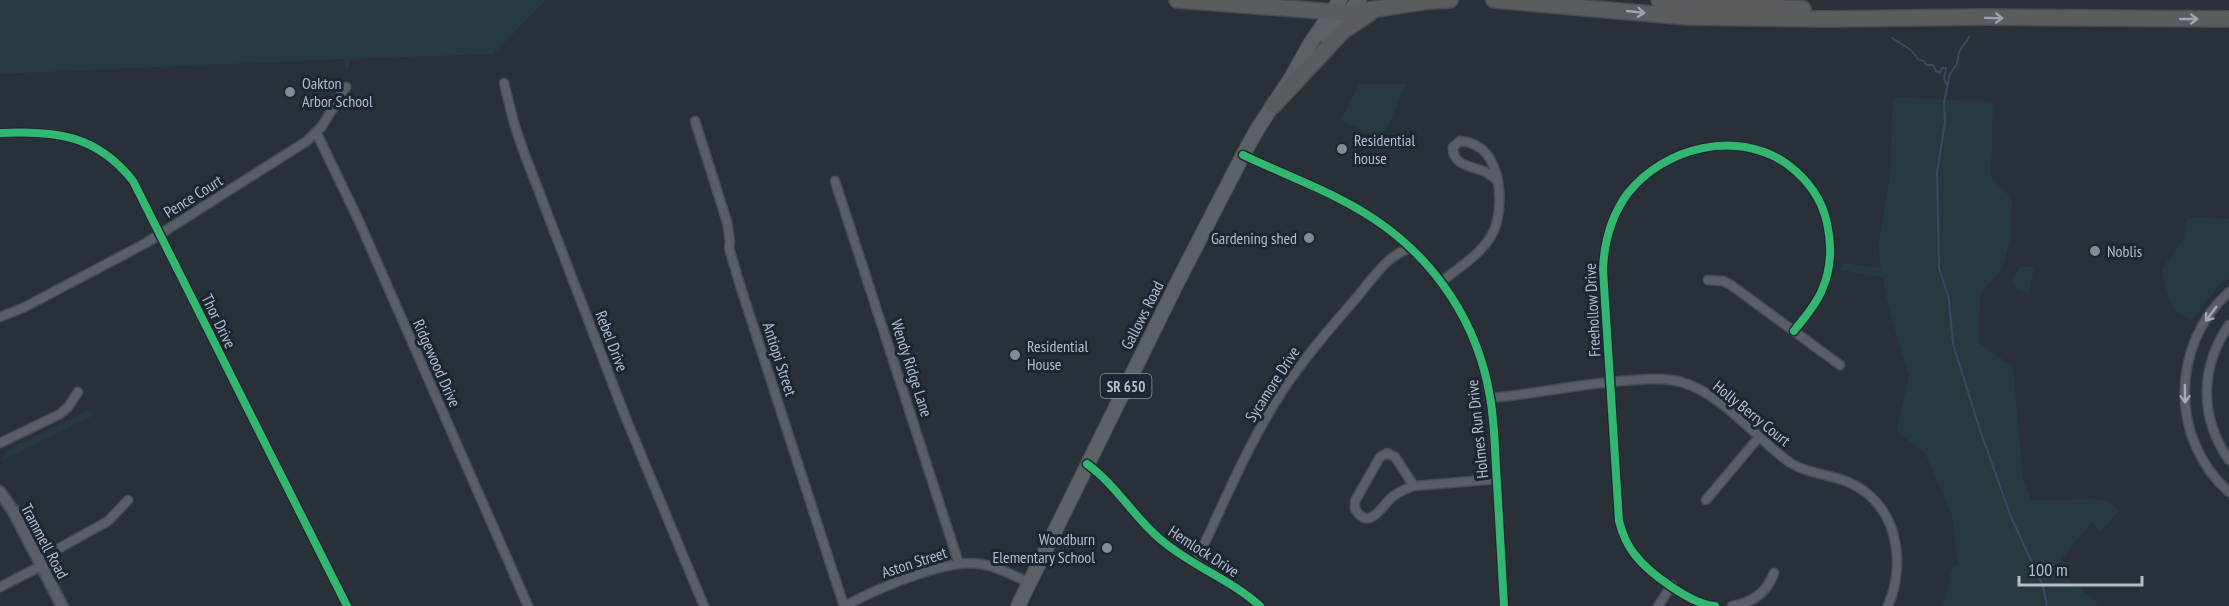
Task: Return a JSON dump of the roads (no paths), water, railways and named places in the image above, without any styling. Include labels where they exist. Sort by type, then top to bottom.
[{"type":"highway","points":[[1177,0],[1238,6],[1355,5],[1376,10]]},
{"type":"highway","points":[[1273,106],[1343,31],[1359,18],[1376,10],[1428,1],[1450,0]]},
{"type":"highway","points":[[1494,0],[1687,17],[2229,19]]},
{"type":"highway","points":[[1659,0],[1936,18]]},
{"type":"main road","name":"Gallows Road","points":[[1292,78],[1355,5]]},
{"type":"main road","name":"Gallows Road","points":[[1018,606],[1087,464],[1244,155],[1335,6]]},
{"type":"street","name":"Rebel Drive","points":[[504,82],[523,150],[625,416],[704,606]]},
{"type":"street","name":"Pence Court","points":[[0,317],[23,308],[161,234],[317,134],[346,87]]},
{"type":"street","name":"Antiopi Street","points":[[694,121],[727,222],[729,248],[740,285],[845,606]]},
{"type":"street","name":"Thor Drive","points":[[0,133],[28,131],[74,138],[100,150],[133,181],[347,606]]},
{"type":"street","name":"Ridgewood Drive","points":[[317,134],[358,219],[528,606]]},
{"type":"street","points":[[1442,282],[1477,255],[1494,232],[1500,209],[1498,181],[1492,160],[1481,147],[1467,141],[1456,143],[1452,152],[1457,160],[1471,168],[1486,172],[1498,181]]},
{"type":"street","name":"Freehollow Drive","points":[[1715,606],[1691,598],[1635,555],[1621,529],[1616,500],[1603,270],[1604,252],[1610,226],[1621,204],[1643,177],[1668,160],[1697,149],[1729,145],[1768,154],[1795,170],[1816,195],[1823,209],[1830,234],[1826,281],[1817,300],[1794,332]]},
{"type":"street","name":"Holmes Run Drive","points":[[1244,155],[1358,208],[1394,232],[1442,282],[1463,315],[1486,375],[1490,398],[1504,606]]},
{"type":"street","name":"Wendy Ridge Lane","points":[[835,181],[959,564]]},
{"type":"street","name":"Sycamore Drive","points":[[1195,564],[1257,435],[1281,392],[1324,335],[1388,260],[1411,248]]},
{"type":"street","points":[[1708,280],[1715,279],[1731,285],[1840,364]]},
{"type":"street","points":[[2229,292],[2202,326],[2189,357],[2184,387],[2187,417],[2197,449],[2214,476],[2229,492]]},
{"type":"street","points":[[2229,325],[2212,356],[2206,388],[2212,427],[2229,460]]},
{"type":"street","name":"Holly Berry Court","points":[[1490,398],[1610,381],[1660,379],[1695,386],[1797,467],[1812,473],[1837,478],[1859,488],[1882,510],[1893,531],[1898,554],[1895,584],[1887,606]]},
{"type":"street","points":[[0,443],[60,414],[78,392]]},
{"type":"street","points":[[1706,500],[1759,437]]},
{"type":"street","points":[[1414,486],[1395,457],[1391,454],[1383,454],[1355,501],[1355,509],[1362,517],[1373,517],[1395,495],[1414,486],[1497,479]]},
{"type":"street","name":"Hemlock Drive","points":[[1087,464],[1111,484],[1138,519],[1178,554],[1234,587],[1260,606]]},
{"type":"street","name":"Trammell Road","points":[[0,492],[14,513],[62,606]]},
{"type":"street","points":[[0,587],[108,521],[128,500]]},
{"type":"street","name":"Aston Street","points":[[845,606],[898,583],[959,564],[996,567],[1029,583]]},
{"type":"street","points":[[1732,606],[1750,601],[1760,594],[1767,587],[1774,573]]},
{"type":"street","points":[[1658,606],[1672,585]]},
{"type":"waterway","points":[[1969,37],[1959,52],[1957,64],[1950,74],[1944,102],[1945,122],[1937,172],[1939,268],[1949,299],[1953,344],[1980,430],[2011,517],[2043,586],[2047,606]]},
{"type":"waterway","points":[[1892,38],[1911,50],[1926,65],[1933,65],[1936,71],[1940,73],[1942,68],[1946,68],[1944,79],[1947,85]]},
{"type":"place","name":"Oakton Arbor School","points":[[290,92]]},
{"type":"place","name":"Residential house","points":[[1342,149]]},
{"type":"place","name":"Gardening shed","points":[[1309,238]]},
{"type":"place","name":"Noblis","points":[[2095,251]]},
{"type":"place","name":"Residential House","points":[[1015,355]]},
{"type":"place","name":"Woodburn Elementary School","points":[[1107,548]]}]
